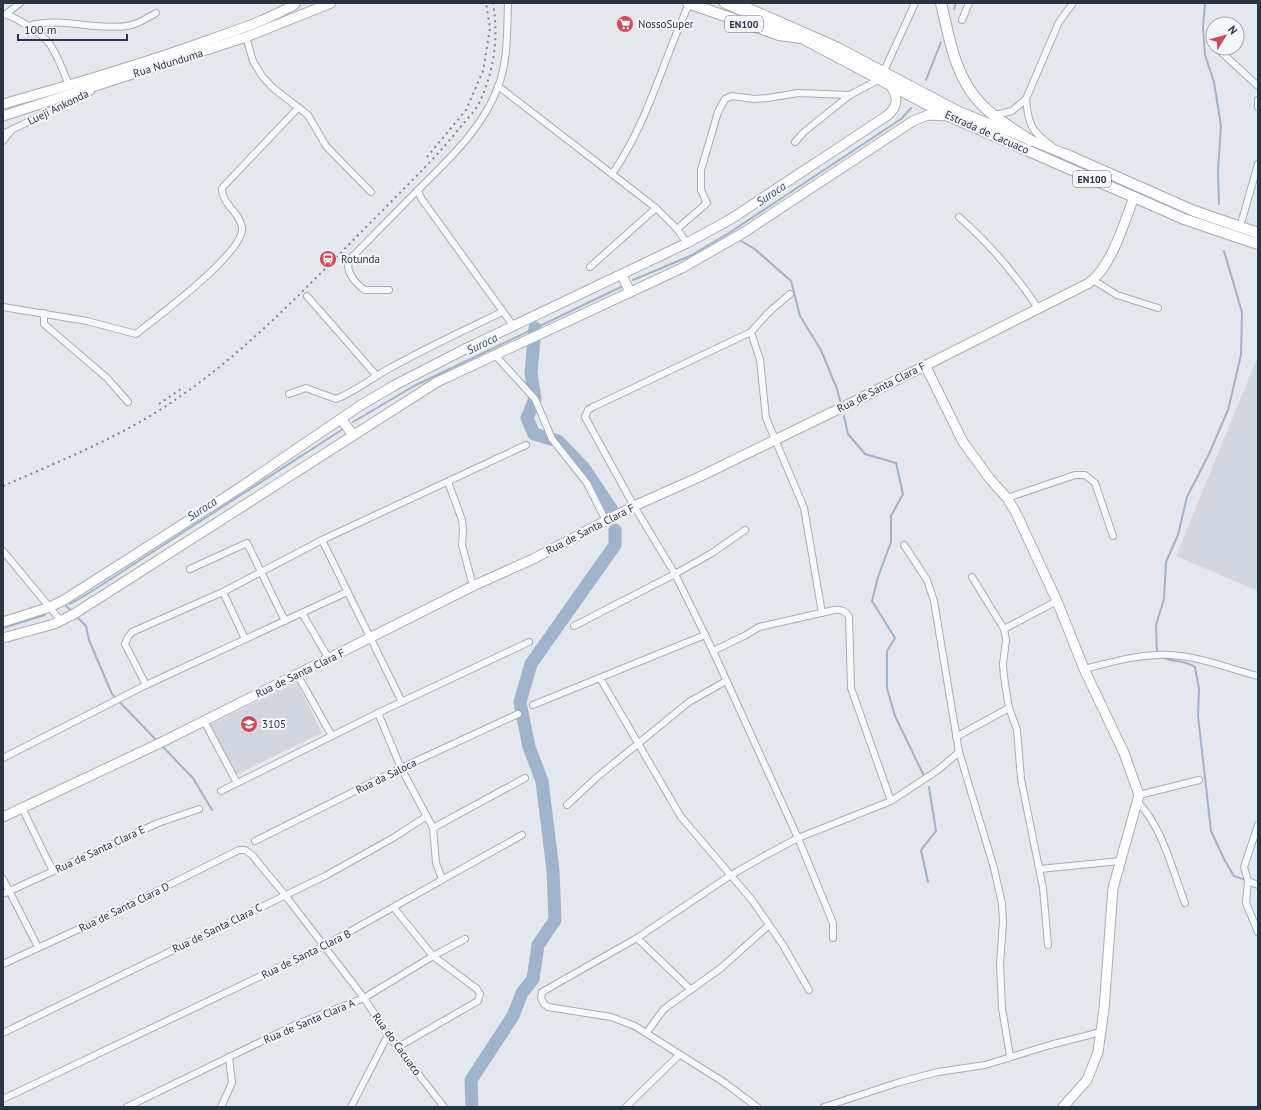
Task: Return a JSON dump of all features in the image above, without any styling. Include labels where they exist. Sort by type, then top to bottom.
[{"type":"main road","name":"Rua Ndunduma","points":[[3,116],[246,37],[331,3]]},
{"type":"main road","name":"EN100","points":[[688,3],[780,35],[802,38]]},
{"type":"main road","name":"Estrada de Cacuaco","points":[[724,3],[882,75],[890,85],[913,92]]},
{"type":"main road","name":"Estrada de Cacuaco","points":[[737,3],[837,47],[882,75],[926,99],[1065,154],[1194,211],[1258,233]]},
{"type":"main road","name":"Estrada de Cacuaco","points":[[941,3],[955,58],[970,90],[994,115],[1031,141]]},
{"type":"main road","name":"Rua Ndunduma","points":[[3,104],[186,48],[252,25],[294,4]]},
{"type":"main road","points":[[3,622],[50,607],[238,489],[388,389],[430,366],[687,243],[730,219],[888,115],[896,106],[897,99],[895,91],[890,85]]},
{"type":"main road","name":"Estrada de Cacuaco","points":[[926,99],[949,116],[1184,219],[1258,244]]},
{"type":"main road","points":[[3,638],[61,621],[437,382],[682,268],[724,245],[914,120],[928,115],[949,116]]},
{"type":"main road","name":"Rua de Santa Clara F","points":[[3,817],[204,721],[473,586],[533,559],[634,506],[697,478],[855,401],[1093,280],[1105,264],[1114,246],[1134,197]]},
{"type":"main road","points":[[622,275],[630,292]]},
{"type":"main road","points":[[925,365],[963,442],[990,479],[1007,498],[1016,513],[1057,601],[1084,669],[1124,752],[1139,799],[1120,861],[1113,895],[1098,1052],[1091,1074],[1077,1092],[1062,1107]]},
{"type":"main road","points":[[341,419],[353,435]]},
{"type":"street","points":[[20,3],[5,14],[46,37],[51,44],[69,85]]},
{"type":"street","points":[[389,290],[365,290],[353,277],[348,265],[349,260],[467,138],[488,111],[498,86],[507,48],[508,3]]},
{"type":"street","points":[[612,174],[623,158],[644,116],[688,3]]},
{"type":"street","points":[[795,142],[804,132],[850,95],[882,75],[915,3]]},
{"type":"street","points":[[962,20],[969,3]]},
{"type":"street","points":[[994,115],[1000,115],[1012,111],[1026,99],[1058,22],[1073,3]]},
{"type":"street","points":[[28,26],[41,23],[69,23],[111,28],[128,26],[156,13]]},
{"type":"street","points":[[246,37],[253,61],[262,76],[273,88],[308,115],[313,121],[326,146],[371,192]]},
{"type":"street","points":[[1225,56],[1258,86]]},
{"type":"street","name":"Lueji Ankonda","points":[[3,134],[114,80]]},
{"type":"street","points":[[498,86],[656,208],[677,229],[687,243]]},
{"type":"street","points":[[677,229],[707,203],[702,190],[701,170],[718,112],[725,99],[732,96],[754,99],[768,98],[798,93],[850,95]]},
{"type":"street","points":[[1026,99],[1028,117],[1034,132],[1065,154]]},
{"type":"street","points":[[1258,100],[1258,107]]},
{"type":"street","points":[[3,307],[87,321],[136,334],[217,267],[239,242],[242,234],[241,222],[226,201],[222,193],[222,188],[298,108]]},
{"type":"street","points":[[3,142],[12,130]]},
{"type":"street","points":[[1240,227],[1258,164]]},
{"type":"street","points":[[418,190],[421,198],[514,327]]},
{"type":"street","points":[[590,267],[656,208]]},
{"type":"street","points":[[959,217],[994,250],[1016,276],[1038,308]]},
{"type":"street","points":[[1093,280],[1117,295],[1158,308]]},
{"type":"street","points":[[790,294],[768,313],[751,332],[588,410],[585,417],[634,506],[675,574],[713,651],[798,838],[832,923],[833,938]]},
{"type":"street","points":[[307,296],[376,375]]},
{"type":"street","points":[[289,394],[306,388],[336,399],[351,393],[366,384],[376,375],[423,350],[502,312]]},
{"type":"street","points":[[44,313],[44,324],[107,378],[128,402]]},
{"type":"street","points":[[751,332],[760,360],[766,418],[804,508],[822,613]]},
{"type":"street","points":[[495,355],[535,400],[552,439],[587,483],[606,521]]},
{"type":"street","points":[[146,685],[125,644],[132,632],[223,592],[322,540],[526,445]]},
{"type":"street","points":[[1007,498],[1075,475],[1085,475],[1095,483],[1113,536]]},
{"type":"street","points":[[448,482],[462,520],[462,545],[473,586]]},
{"type":"street","points":[[574,626],[675,574],[712,553],[745,530]]},
{"type":"street","points":[[322,540],[402,702]]},
{"type":"street","points":[[190,569],[246,543],[285,621]]},
{"type":"street","points":[[904,544],[927,580],[934,601],[959,752],[994,868],[1002,904],[1003,922],[1000,964],[1002,1008],[1010,1056]]},
{"type":"street","points":[[3,551],[61,621]]},
{"type":"street","points":[[972,577],[1004,629],[1006,640],[1003,670],[1009,708],[1016,730],[1021,779],[1040,869],[1048,944]]},
{"type":"street","points":[[223,592],[245,639]]},
{"type":"street","points":[[3,758],[146,685],[347,592]]},
{"type":"street","points":[[1004,629],[1057,601]]},
{"type":"street","points":[[713,651],[759,627],[838,610],[844,612],[848,617],[851,688],[891,801]]},
{"type":"street","points":[[302,613],[329,659]]},
{"type":"street","points":[[533,705],[705,635]]},
{"type":"street","points":[[221,791],[378,713],[529,642]]},
{"type":"street","points":[[1084,669],[1129,658],[1154,655],[1171,655],[1193,658],[1258,676]]},
{"type":"street","points":[[297,674],[332,736]]},
{"type":"street","points":[[600,678],[637,744],[681,817],[731,875],[769,925],[783,944],[809,990]]},
{"type":"street","points":[[567,805],[596,778],[689,702],[726,681]]},
{"type":"street","points":[[956,737],[1009,708]]},
{"type":"street","points":[[378,713],[401,768],[433,828],[436,863],[442,879]]},
{"type":"street","name":"Rua da Saloca","points":[[256,840],[401,768],[518,714]]},
{"type":"street","points":[[204,721],[237,783]]},
{"type":"street","points":[[757,1107],[725,1083],[679,1055],[647,1032],[611,1017],[548,1007],[544,1004],[541,998],[542,992],[637,938],[731,875],[798,838],[891,801],[938,770],[959,752]]},
{"type":"street","points":[[433,828],[525,778]]},
{"type":"street","points":[[1185,903],[1157,829],[1139,799],[1199,780]]},
{"type":"street","points":[[22,808],[53,871]]},
{"type":"street","name":"Rua de Santa Clara E","points":[[3,894],[158,823],[199,809]]},
{"type":"street","name":"Rua de Santa Clara C","points":[[3,1033],[285,895],[369,852],[427,816]]},
{"type":"street","points":[[1258,826],[1244,867],[1248,881],[1246,903],[1258,932]]},
{"type":"street","name":"Rua de Santa Clara B","points":[[3,1099],[324,946],[522,835]]},
{"type":"street","name":"Rua de Santa Clara D","points":[[3,964],[103,918],[239,850],[245,850]]},
{"type":"street","name":"Rua do Cacuaco","points":[[245,850],[252,855],[285,895],[364,998],[388,1035],[444,1107]]},
{"type":"street","points":[[1040,869],[1120,861]]},
{"type":"street","points":[[3,879],[38,947]]},
{"type":"street","points":[[1248,881],[1258,885]]},
{"type":"street","points":[[394,908],[433,956],[477,989],[480,994],[478,1000],[398,1047]]},
{"type":"street","points":[[647,1032],[660,1013],[721,968],[769,925]]},
{"type":"street","points":[[637,938],[691,990]]},
{"type":"street","name":"Rua de Santa Clara A","points":[[128,1107],[297,1024],[364,998],[433,956],[465,939]]},
{"type":"street","points":[[824,1107],[900,1082],[938,1072],[985,1065],[1010,1056],[1101,1032]]},
{"type":"street","points":[[351,1107],[388,1035]]},
{"type":"street","points":[[626,1107],[679,1055]]},
{"type":"street","points":[[221,1107],[232,1083],[229,1057]]},
{"type":"shaded area","points":[[1258,356],[1258,591],[1176,556]]},
{"type":"shaded area","points":[[297,682],[322,733],[235,775],[210,725]]},
{"type":"waterway","name":"Suroca","points":[[954,9],[956,3]]},
{"type":"waterway","points":[[1205,3],[1203,28],[1205,55],[1214,82],[1221,126],[1218,170],[1219,204]]},
{"type":"waterway","name":"Suroca","points":[[926,80],[941,42]]},
{"type":"waterway","name":"Suroca","points":[[633,280],[690,256],[729,233],[901,119],[911,108]]},
{"type":"waterway","points":[[738,239],[756,250],[791,281],[800,316],[821,350],[837,389],[841,404]]},
{"type":"waterway","points":[[1157,654],[1156,625],[1164,599],[1166,562],[1178,535],[1187,497],[1209,454],[1228,410],[1241,355],[1242,312],[1224,251]]},
{"type":"waterway","name":"Suroca","points":[[353,422],[414,386],[621,287]]},
{"type":"waterway","points":[[535,328],[531,373],[535,399],[527,418],[534,434],[558,441],[584,468],[612,510]]},
{"type":"waterway","points":[[844,416],[848,434],[865,454],[896,463],[903,494],[891,516],[891,542],[878,577],[872,601],[895,638],[887,651],[887,688],[895,716],[925,778]]},
{"type":"waterway","name":"Suroca","points":[[70,604],[343,429]]},
{"type":"waterway","points":[[472,1107],[471,1080],[513,1016],[522,993],[533,979],[538,945],[555,920],[553,870],[542,781],[529,747],[520,702],[531,664],[615,545],[615,530]]},
{"type":"waterway","points":[[66,606],[72,611]]},
{"type":"waterway","points":[[3,628],[45,615]]},
{"type":"waterway","points":[[76,616],[86,626],[89,640],[112,694],[158,742]]},
{"type":"waterway","points":[[1163,657],[1195,667],[1199,689],[1198,716],[1211,831],[1234,876],[1246,880]]},
{"type":"waterway","points":[[161,745],[193,778],[212,810]]},
{"type":"waterway","points":[[928,882],[921,850],[936,831],[929,787]]},
{"type":"railway","points":[[427,157],[466,110],[483,71],[490,28],[486,3]]},
{"type":"railway","points":[[3,486],[113,436],[175,400],[231,357],[308,286],[434,158],[478,105],[488,81],[494,55],[495,16],[493,3]]},
{"type":"railway","points":[[159,404],[184,387]]},
{"type":"place","name":"NossoSuper","points":[[625,24]]},
{"type":"place","name":"Rotunda","points":[[328,259]]},
{"type":"place","name":"3105","points":[[249,724]]}]
